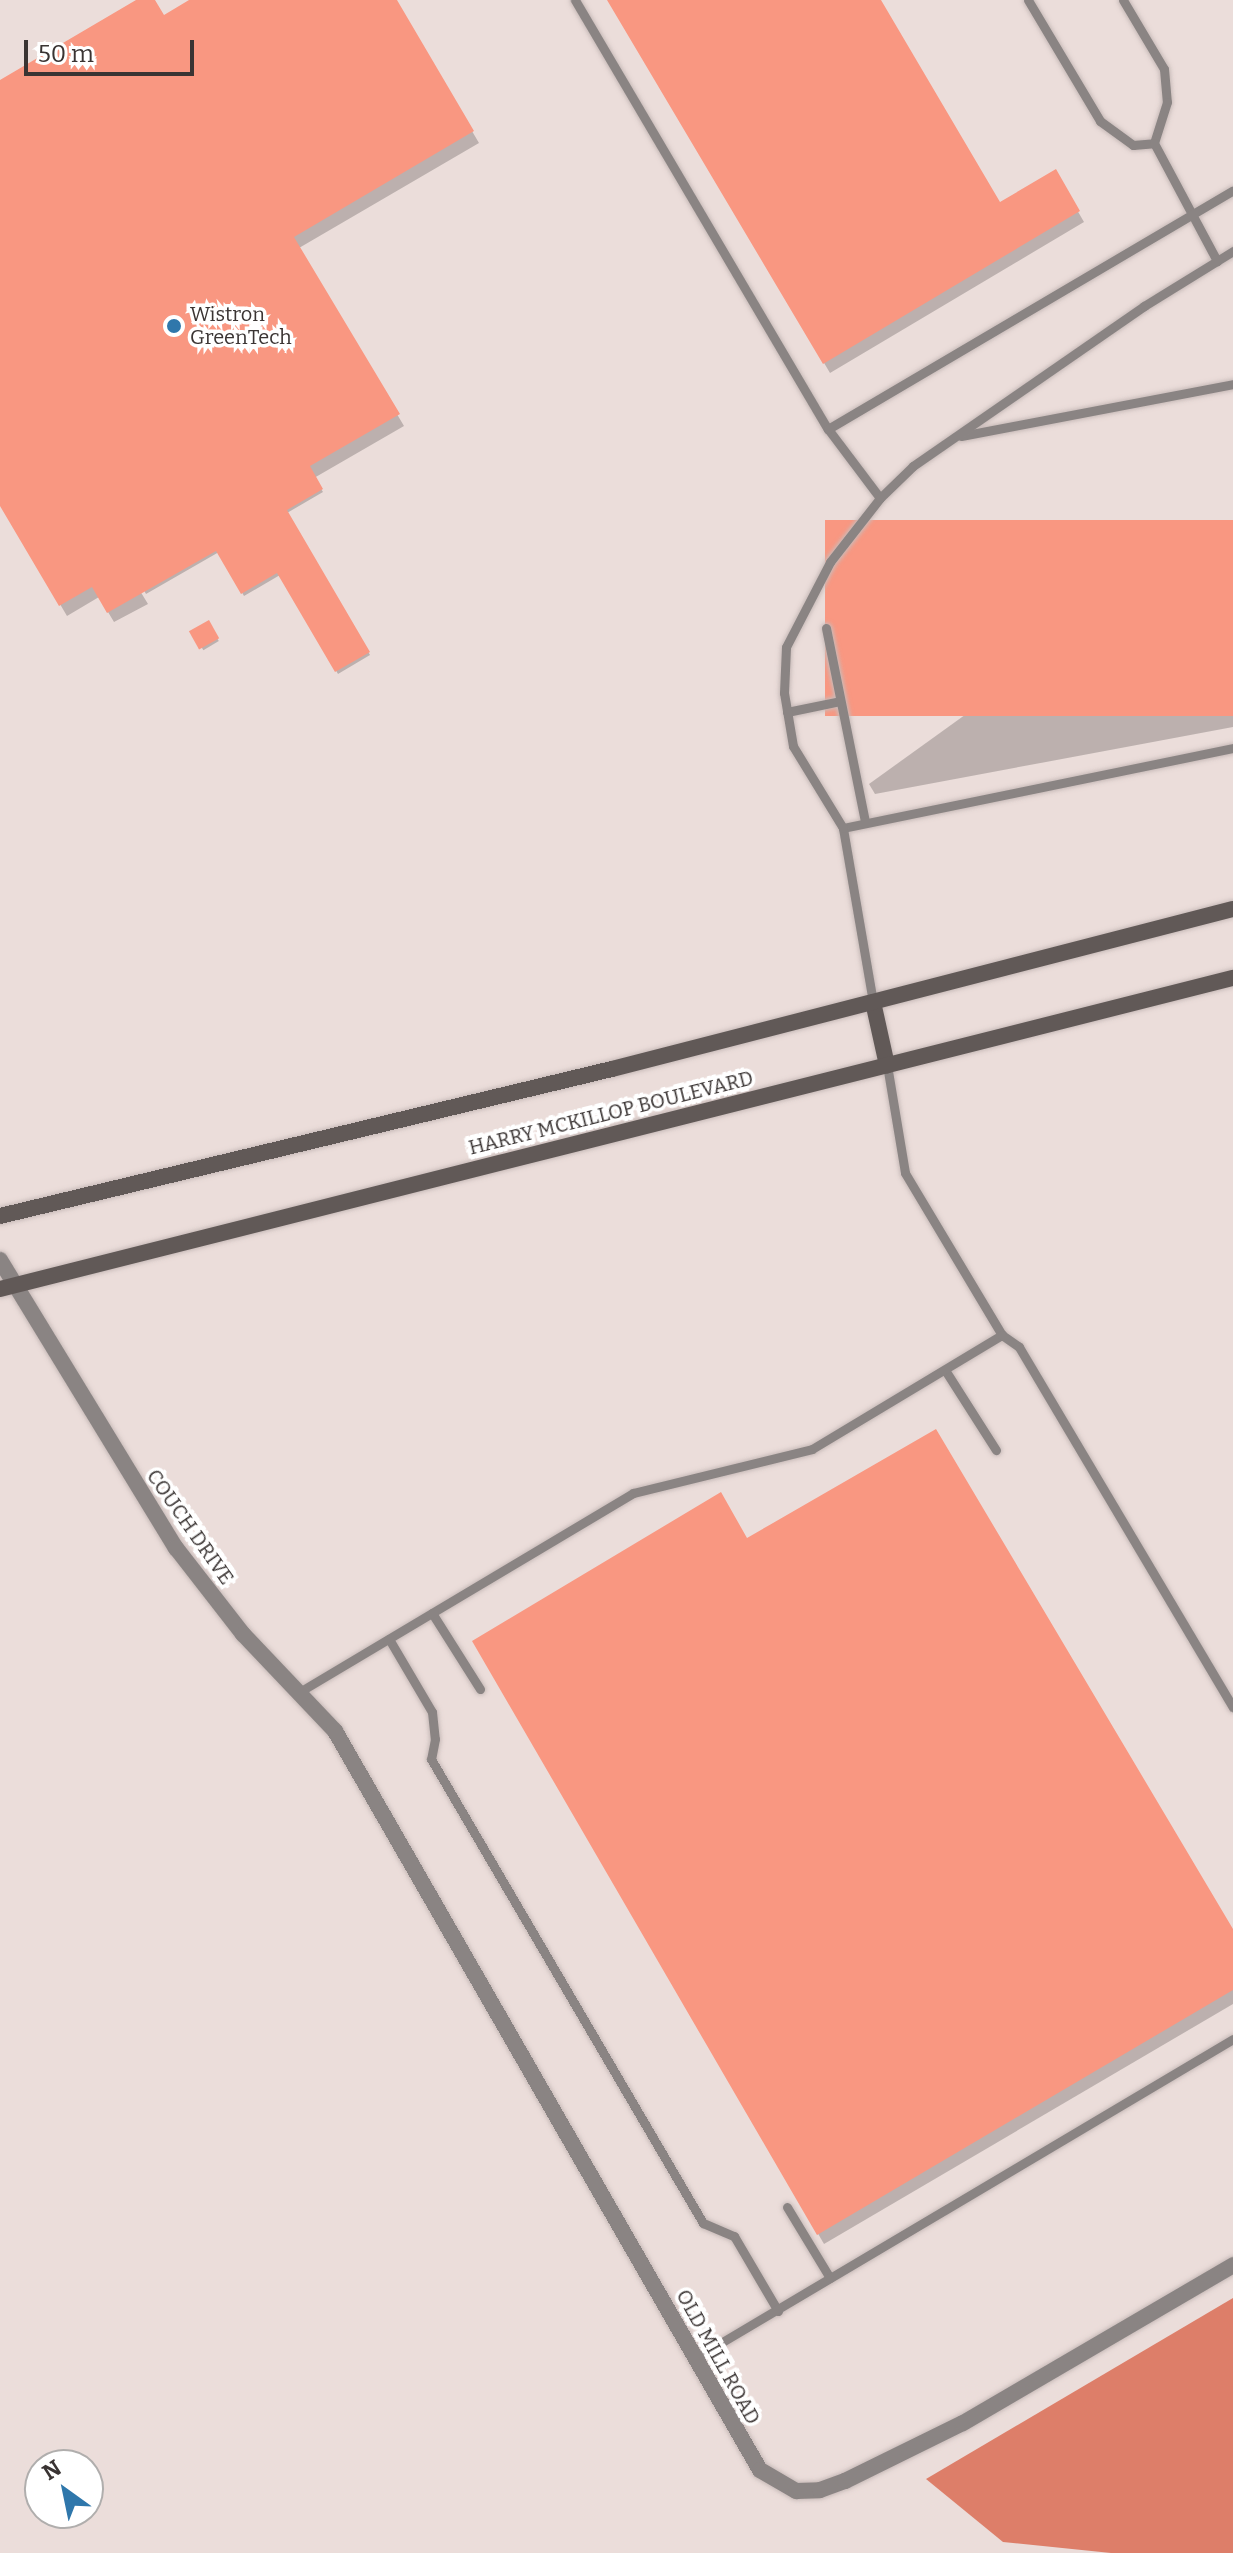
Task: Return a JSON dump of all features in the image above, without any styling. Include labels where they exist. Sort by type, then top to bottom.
[{"type":"main road","points":[[0,1216],[597,1073],[1233,909]]},
{"type":"main road","name":"HARRY MCKILLOP BOULEVARD","points":[[8,1287],[1233,978]]},
{"type":"main road","points":[[873,1002],[887,1065]]},
{"type":"street","name":"COUCH DRIVE","points":[[0,1260],[8,1287],[176,1548],[243,1634],[301,1691],[335,1731],[374,1796]]},
{"type":"street","name":"OLD MILL ROAD","points":[[374,1796],[760,2470],[796,2491],[820,2490],[882,2465],[963,2423],[1233,2265]]},
{"type":"lane","points":[[575,0],[828,429],[880,498]]},
{"type":"lane","points":[[1028,0],[1100,121],[1133,145],[1154,143]]},
{"type":"lane","points":[[1123,0],[1164,69],[1167,102],[1154,143],[1217,261]]},
{"type":"lane","points":[[828,429],[1233,190]]},
{"type":"lane","points":[[873,1002],[843,828],[793,746],[784,693],[786,647],[830,562],[880,498],[913,466],[1144,306],[1233,251]]},
{"type":"lane","points":[[956,437],[1233,384]]},
{"type":"lane","points":[[826,628],[865,822]]},
{"type":"lane","points":[[787,712],[840,701]]},
{"type":"lane","points":[[843,828],[1233,748]]},
{"type":"lane","points":[[887,1065],[905,1173],[1002,1335],[1019,1347],[1233,1707]]},
{"type":"lane","points":[[301,1691],[633,1493],[812,1449],[1002,1335]]},
{"type":"lane","points":[[945,1370],[996,1450]]},
{"type":"lane","points":[[432,1613],[480,1689]]},
{"type":"lane","points":[[389,1639],[432,1712],[435,1739],[431,1759],[703,2223],[734,2236],[778,2311]]},
{"type":"lane","points":[[697,2357],[1233,2039]]},
{"type":"lane","points":[[787,2207],[830,2278]]},
{"type":"shaded area","points":[[1233,2298],[1233,2553],[1111,2553],[1003,2542],[926,2479]]},
{"type":"building","name":"Wistron GreenTech","points":[[136,0],[155,0],[164,15],[189,0],[397,0],[474,131],[294,237],[400,414],[310,466],[323,489],[287,510],[370,652],[335,672],[277,573],[241,594],[216,551],[107,613],[92,587],[59,606],[0,506],[0,80]]},
{"type":"building","points":[[607,0],[881,0],[1000,202],[1056,169],[1080,211],[823,364]]},
{"type":"building","points":[[825,520],[1233,520],[1233,716],[825,716]]},
{"type":"building","points":[[209,620],[219,638],[199,650],[189,631]]},
{"type":"building","points":[[936,1429],[1233,1929],[1233,1990],[817,2235],[472,1641],[721,1492],[747,1538]]},
{"type":"place","name":"Wistron GreenTech","points":[[174,326]]}]
